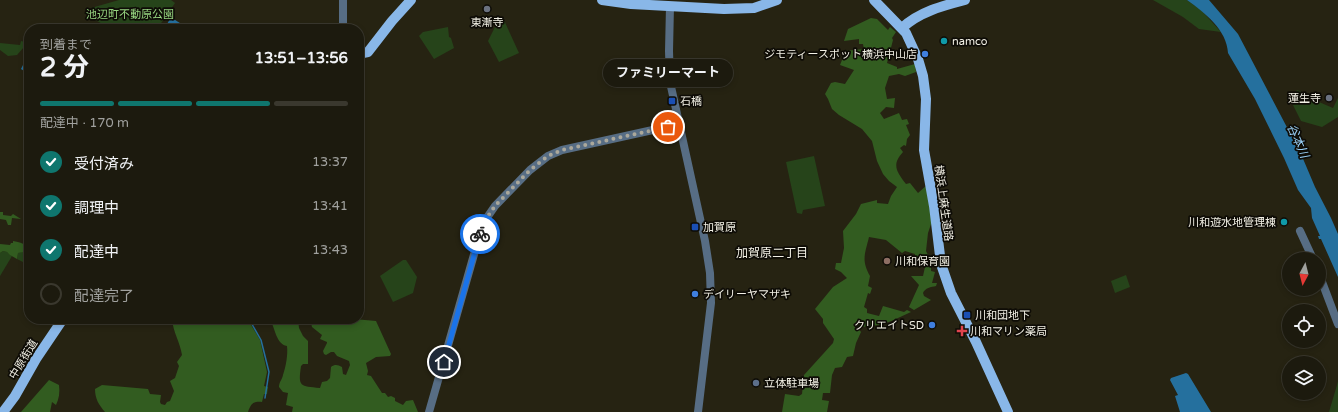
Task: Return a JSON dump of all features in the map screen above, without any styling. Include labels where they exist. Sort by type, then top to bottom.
[{"type":"main road","points":[[364,53],[368,52],[392,21],[411,0]]},
{"type":"main road","points":[[602,0],[631,4],[724,9],[754,8],[777,0]]},
{"type":"main road","name":"横浜上麻生道路","points":[[874,0],[902,28],[909,38],[918,59],[923,76],[926,106],[924,150],[934,206],[941,264],[951,293],[976,342],[1008,412]]},
{"type":"main road","points":[[902,28],[922,14],[936,8],[965,0]]},
{"type":"main road","name":"中原街道","points":[[3,412],[15,396],[36,359],[59,324]]},
{"type":"main road","name":"中原街道","points":[[9,412],[20,398],[41,361],[50,338]]},
{"type":"street","points":[[343,0],[343,24]]},
{"type":"street","points":[[670,6],[670,82],[705,241],[710,273],[711,303],[698,412]]},
{"type":"street","points":[[429,412],[483,226],[495,206],[530,170],[548,156],[562,150],[680,124]]},
{"type":"street","points":[[1300,231],[1310,252]]},
{"type":"street","points":[[1326,292],[1338,324]]},
{"type":"green space","name":"池辺町不動原公園","points":[[119,0],[171,0],[175,3],[160,24],[102,24],[85,14],[91,8]]},
{"type":"green space","points":[[1153,0],[1187,0],[1201,10],[1221,32],[1199,29],[1183,17]]},
{"type":"green space","points":[[503,18],[519,53],[499,62],[488,41],[498,21]]},
{"type":"green space","points":[[871,18],[877,19],[888,30],[890,27],[896,32],[892,38],[893,40],[887,63],[897,67],[897,69],[915,64],[916,72],[905,76],[899,74],[889,76],[885,88],[887,99],[895,98],[894,108],[886,107],[880,113],[884,119],[899,113],[902,120],[907,119],[909,124],[906,125],[910,135],[907,139],[906,146],[904,145],[900,148],[903,152],[896,165],[900,176],[906,184],[910,183],[918,193],[926,186],[932,221],[928,233],[926,251],[931,261],[931,271],[935,272],[932,283],[937,283],[936,286],[930,287],[923,293],[924,296],[931,300],[914,310],[909,307],[919,285],[911,276],[923,276],[925,267],[920,261],[915,259],[915,254],[905,251],[902,253],[886,240],[869,237],[865,253],[865,266],[870,276],[868,286],[872,288],[870,294],[868,293],[864,307],[867,309],[867,313],[879,316],[883,306],[904,312],[907,310],[911,312],[886,323],[858,328],[861,332],[856,343],[853,356],[847,357],[842,367],[835,368],[832,375],[830,393],[823,393],[822,400],[829,401],[827,412],[782,412],[785,394],[799,396],[802,394],[804,375],[833,343],[834,339],[823,323],[823,319],[815,309],[833,287],[847,278],[835,269],[836,263],[841,263],[844,248],[843,231],[856,214],[861,204],[877,200],[877,203],[888,204],[897,187],[883,174],[877,161],[872,141],[862,129],[832,109],[825,94],[831,83],[835,82],[845,84],[854,70],[840,65],[844,51],[864,49],[863,44],[859,44],[859,39],[844,41],[848,29]]},
{"type":"green space","points":[[448,27],[449,37],[451,38],[454,48],[434,59],[419,36],[423,32]]},
{"type":"green space","points":[[21,41],[24,42],[24,47],[17,55],[8,56],[0,50],[0,43],[20,45]]},
{"type":"green space","points":[[1297,90],[1320,100],[1319,102],[1333,108],[1338,98],[1338,117],[1322,127],[1301,121],[1291,101]]},
{"type":"green space","points":[[814,156],[825,206],[803,210],[802,214],[797,213],[786,162]]},
{"type":"green space","points":[[0,212],[3,212],[3,215],[11,216],[13,214],[21,219],[12,218],[11,225],[8,225],[6,220],[0,219]]},
{"type":"green space","points":[[13,241],[24,244],[24,252],[18,253],[17,259],[7,252],[3,251],[0,253],[0,244],[10,245]]},
{"type":"green space","points":[[3,251],[12,256],[0,276],[0,253]]},
{"type":"green space","points":[[24,251],[24,262],[17,259],[18,253]]},
{"type":"green space","points":[[403,260],[406,260],[417,277],[413,293],[393,302],[380,276]]},
{"type":"green space","points":[[1126,275],[1130,287],[1115,293],[1111,281]]},
{"type":"green space","points":[[364,320],[376,321],[391,354],[390,356],[376,357],[366,363],[368,371],[367,375],[371,376],[382,393],[385,393],[388,397],[391,396],[395,398],[395,401],[403,405],[406,401],[413,400],[418,412],[292,412],[293,407],[286,405],[288,393],[283,392],[279,387],[286,364],[287,346],[283,345],[278,339],[272,324],[299,324],[303,336],[308,341],[308,364],[303,364],[301,366],[300,382],[304,386],[320,388],[322,382],[327,381],[330,378],[331,367],[336,365],[342,367],[343,374],[346,375],[350,365],[349,361],[337,356],[334,352],[326,355],[324,354],[323,351],[327,342],[320,339],[322,335],[312,327],[311,324],[364,324]]},
{"type":"green space","points":[[173,324],[251,324],[260,340],[267,372],[264,386],[268,387],[267,394],[264,394],[262,402],[256,402],[253,404],[248,412],[105,412],[98,402],[95,393],[95,389],[102,385],[148,389],[150,394],[161,395],[161,404],[165,405],[170,401],[174,391],[170,381],[175,378],[179,366],[177,362],[182,355]]},
{"type":"green space","points":[[49,380],[59,385],[59,398],[56,405],[52,402],[50,412],[21,412]]},
{"type":"green space","points":[[1338,381],[1338,412],[1329,412],[1337,385]]},
{"type":"water","points":[[1187,0],[1209,0],[1238,34],[1301,154],[1338,234],[1338,277],[1321,239],[1319,239],[1318,236],[1320,236],[1312,218],[1311,208],[1298,190],[1255,99],[1228,53],[1224,37],[1208,16]]},
{"type":"water","points":[[172,18],[181,24],[167,24]]},
{"type":"water","points":[[24,63],[24,71],[21,69]]},
{"type":"water","points":[[1186,373],[1211,412],[1180,412],[1175,396],[1178,395],[1170,380],[1171,378]]},
{"type":"waterway","points":[[252,324],[261,340],[269,372],[265,398]]},
{"type":"way so far","points":[[480,234],[486,219],[495,206],[530,170],[548,156],[562,150],[668,127]]},
{"type":"place","name":"東漸寺","points":[[487,9]]},
{"type":"place","name":"namco","points":[[944,41]]},
{"type":"place","name":"ジモティースポット横浜中山店","points":[[925,54]]},
{"type":"place","name":"蓮生寺","points":[[1329,98]]},
{"type":"place","name":"石橋","points":[[672,101]]},
{"type":"place","name":"ファミリーマート","points":[[668,127]]},
{"type":"place","name":"川和遊水地管理棟","points":[[1284,222]]},
{"type":"place","name":"加賀原","points":[[695,227]]},
{"type":"place","name":"川和保育園","points":[[887,261]]},
{"type":"place","name":"デイリーヤマザキ","points":[[695,294]]},
{"type":"place","name":"川和団地下","points":[[967,315]]},
{"type":"place","name":"クリエイトSD","points":[[932,325]]},
{"type":"place","name":"川和マリン薬局","points":[[962,331]]},
{"type":"place","name":"立体駐車場","points":[[756,383]]},
{"type":"district","name":"加賀原二丁目","points":[[772,253]]},
{"type":"route","points":[[444,362],[480,234]]},
{"type":"water label","name":"谷本川","points":[[1298,141]]}]
